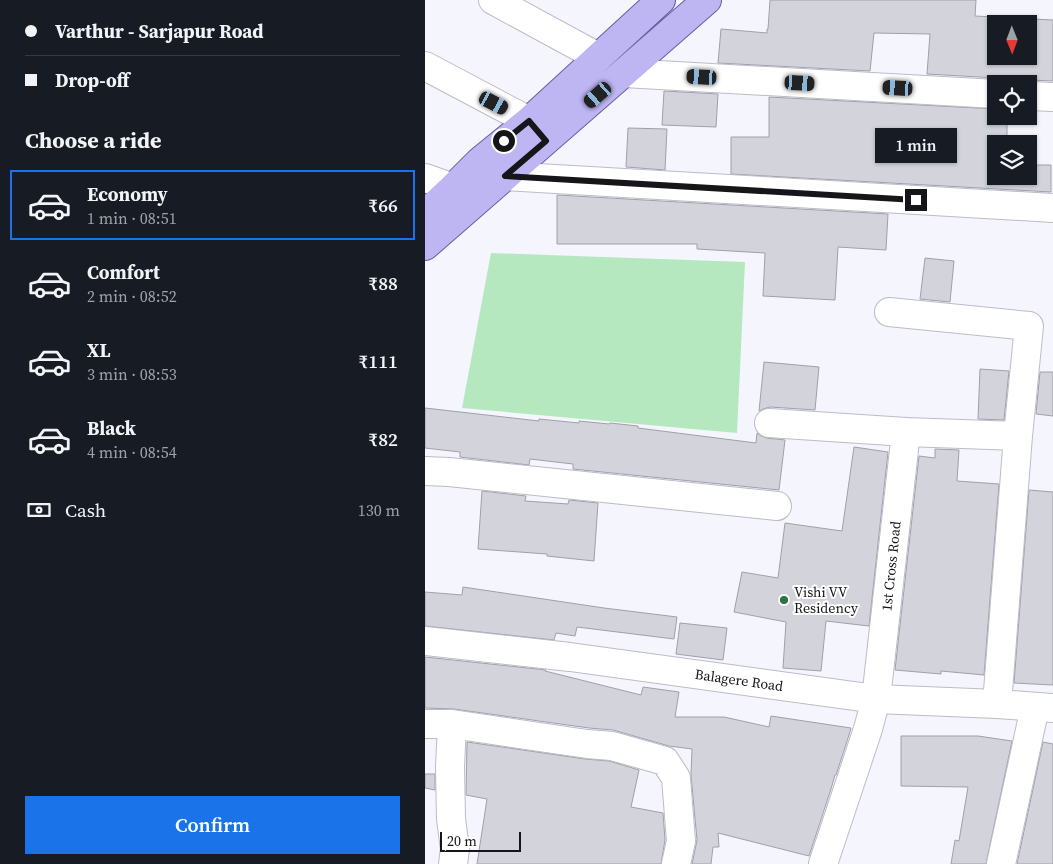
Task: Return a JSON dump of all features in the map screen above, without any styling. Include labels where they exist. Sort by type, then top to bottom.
[{"type":"main road","points":[[425,246],[505,176],[537,131],[598,57],[661,0]]},
{"type":"main road","points":[[425,214],[480,161],[537,131],[624,73],[707,0]]},
{"type":"street","points":[[493,0],[598,57]]},
{"type":"street","points":[[425,66],[537,131]]},
{"type":"street","points":[[624,73],[987,93]]},
{"type":"street","points":[[1037,96],[1053,97]]},
{"type":"street","points":[[505,176],[1053,208]]},
{"type":"street","points":[[425,178],[453,188]]},
{"type":"street","points":[[889,312],[1029,326],[1018,436],[997,704]]},
{"type":"street","points":[[769,423],[906,432],[1018,436]]},
{"type":"street","name":"1st Cross Road","points":[[823,864],[868,729],[876,699],[906,432]]},
{"type":"street","points":[[425,471],[777,506]]},
{"type":"street","name":"Balagere Road","points":[[425,641],[570,657],[876,699],[1044,708]]},
{"type":"street","points":[[1001,864],[1044,708]]},
{"type":"street","points":[[425,724],[452,724],[612,746],[665,761],[676,778],[681,841],[676,864]]},
{"type":"street","points":[[452,724],[450,767],[451,819],[455,849],[453,864]]},
{"type":"green space","points":[[491,253],[745,262],[737,433],[462,408]]},
{"type":"building","points":[[770,0],[976,0],[975,16],[987,17],[987,65],[1037,65],[1037,19],[1053,20],[1053,81],[1037,80],[1037,75],[987,75],[987,77],[927,74],[930,34],[874,33],[870,71],[718,63],[721,29],[767,33]]},
{"type":"building","points":[[664,91],[718,94],[716,127],[662,125]]},
{"type":"building","points":[[769,97],[987,109],[987,125],[1007,125],[1007,135],[987,135],[987,185],[1037,185],[1037,165],[1051,165],[1051,192],[731,174],[731,137],[769,137]]},
{"type":"building","points":[[628,128],[667,129],[665,170],[626,167]]},
{"type":"building","points":[[557,195],[888,214],[886,250],[838,247],[835,300],[763,296],[765,253],[697,249],[697,244],[557,244]]},
{"type":"building","points":[[925,258],[954,261],[950,302],[920,299]]},
{"type":"building","points":[[764,362],[819,367],[815,410],[770,407],[759,411]]},
{"type":"building","points":[[980,369],[1009,371],[1004,420],[978,419]]},
{"type":"building","points":[[1040,372],[1053,372],[1053,416],[1036,414]]},
{"type":"building","points":[[425,408],[539,421],[539,419],[579,423],[579,421],[610,423],[756,443],[757,433],[767,438],[785,440],[779,490],[573,469],[573,464],[530,459],[529,465],[460,457],[460,452],[425,448]]},
{"type":"building","points":[[854,447],[888,452],[869,626],[826,621],[821,671],[783,668],[786,622],[734,612],[742,572],[778,578],[785,523],[842,531]]},
{"type":"building","points":[[935,449],[959,450],[957,481],[999,484],[984,675],[941,671],[941,674],[895,670],[919,456],[935,458]]},
{"type":"building","points":[[1029,490],[1053,492],[1053,685],[1014,683]]},
{"type":"building","points":[[482,491],[526,496],[525,501],[568,504],[569,500],[598,503],[594,561],[547,556],[547,554],[478,549]]},
{"type":"building","points":[[463,587],[677,617],[674,639],[577,627],[575,636],[556,633],[554,640],[425,626],[425,592],[462,595]]},
{"type":"building","points":[[680,623],[727,628],[723,660],[676,654]]},
{"type":"building","points":[[425,657],[546,670],[641,695],[643,687],[679,692],[675,717],[724,717],[769,727],[771,716],[851,728],[809,856],[718,833],[719,847],[713,847],[711,864],[692,864],[697,840],[691,775],[692,749],[669,746],[613,730],[454,709],[425,708]]},
{"type":"building","points":[[901,736],[978,736],[1012,741],[986,864],[951,864],[955,840],[959,841],[968,787],[901,786]]},
{"type":"building","points":[[467,742],[609,761],[639,770],[631,807],[663,813],[665,840],[661,864],[477,864],[487,799],[466,795]]},
{"type":"building","points":[[1043,742],[1053,744],[1053,864],[1017,864]]},
{"type":"building","points":[[425,774],[435,774],[435,790],[425,788]]},
{"type":"place","name":"Vishi VV Residency","points":[[784,600]]},
{"type":"route","points":[[504,141],[529,121],[546,141],[505,176],[916,200]]}]
